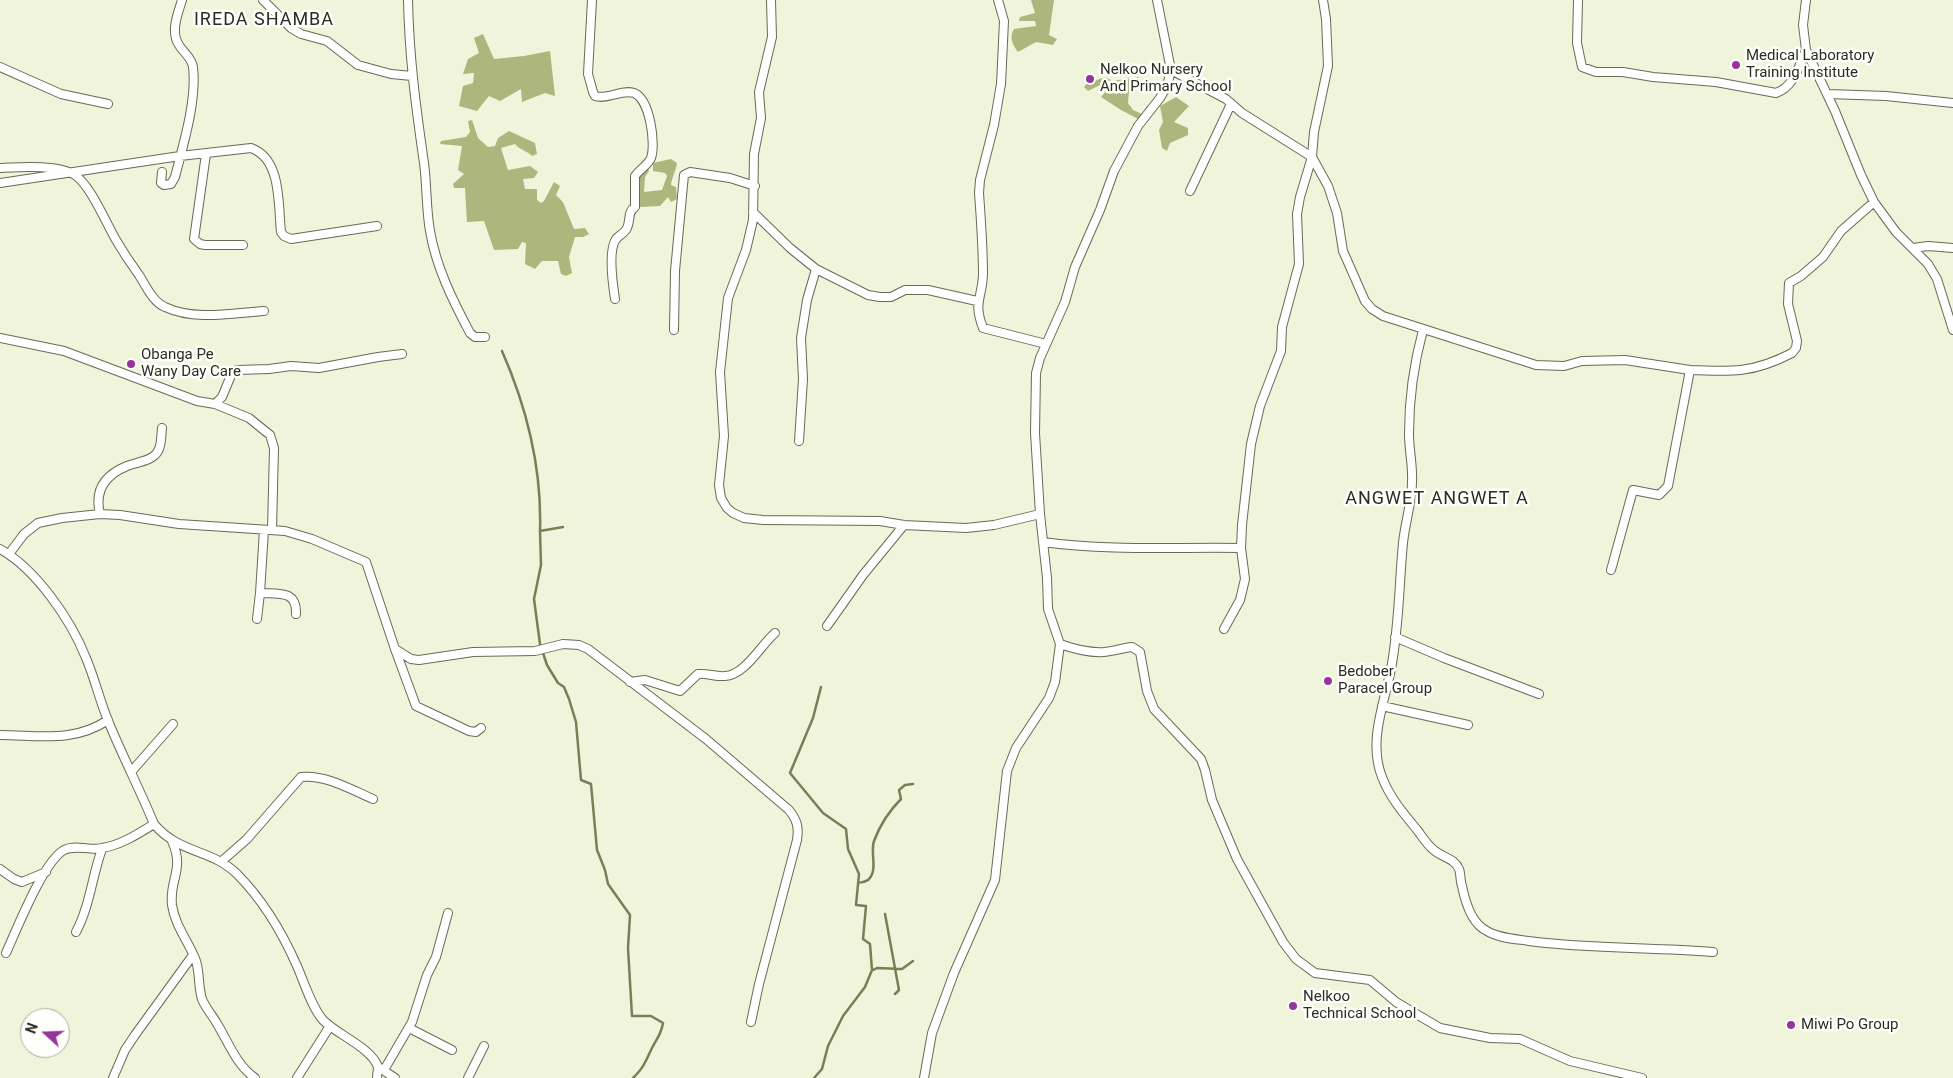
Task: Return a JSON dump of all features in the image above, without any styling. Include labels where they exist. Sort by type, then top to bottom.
[{"type":"street","points":[[162,172],[161,183],[164,185],[174,182],[189,121],[193,74],[192,63],[178,43],[175,34],[182,0]]},
{"type":"street","points":[[263,0],[290,28],[300,34],[327,41],[354,63],[383,72],[412,76]]},
{"type":"street","points":[[408,0],[409,46],[432,240],[445,282],[470,333],[475,337],[485,337]]},
{"type":"street","points":[[592,0],[588,74],[593,92],[596,96],[602,98],[628,92],[636,94],[643,102],[653,136],[650,159],[635,176],[636,207],[630,212],[627,229],[614,242],[613,286],[615,298]]},
{"type":"street","points":[[771,0],[772,37],[759,92],[761,118],[754,154],[755,186],[753,212],[746,250],[728,298],[722,347],[720,372],[724,436],[719,484],[721,498],[731,512],[748,518],[782,521],[880,521],[943,528],[984,527],[1040,514]]},
{"type":"street","points":[[998,0],[1004,21],[1000,84],[994,125],[980,180],[983,277],[977,301],[978,311],[983,328],[1046,344]]},
{"type":"street","points":[[924,1078],[932,1033],[954,973],[995,880],[1007,771],[1016,748],[1049,698],[1055,682],[1060,644],[1048,609],[1035,433],[1036,373],[1046,344],[1058,319],[1075,266],[1100,210],[1114,171],[1138,126],[1167,86],[1171,70],[1157,0]]},
{"type":"street","points":[[1224,629],[1240,600],[1245,579],[1241,548],[1244,494],[1252,444],[1260,406],[1281,351],[1282,327],[1299,264],[1297,214],[1312,157],[1314,132],[1328,66],[1326,19],[1323,0]]},
{"type":"street","points":[[1578,0],[1577,43],[1582,67],[1596,72],[1623,72],[1653,77],[1716,82],[1776,93],[1783,91],[1798,71],[1806,50]]},
{"type":"street","points":[[1806,0],[1803,25],[1806,50],[1828,94],[1874,202],[1896,232],[1928,264],[1937,278],[1953,330]]},
{"type":"street","points":[[0,67],[61,94],[108,104]]},
{"type":"street","points":[[1171,70],[1209,90],[1312,157],[1328,186],[1337,213],[1343,251],[1365,301],[1372,309],[1383,316],[1536,366],[1564,366],[1582,361],[1625,360],[1690,370],[1729,372],[1750,370],[1792,352],[1796,348],[1797,341],[1788,304],[1789,283],[1823,257],[1841,231],[1874,202]]},
{"type":"street","points":[[1828,94],[1886,96],[1953,104]]},
{"type":"street","points":[[1190,191],[1231,104]]},
{"type":"street","points":[[0,183],[180,156],[251,148],[264,156],[271,164],[274,173],[280,232],[288,239],[377,226]]},
{"type":"street","points":[[206,154],[194,239],[200,244],[205,245],[242,245]]},
{"type":"street","points":[[0,168],[48,168],[68,172],[78,177],[158,303],[171,310],[201,315],[264,311]]},
{"type":"street","points":[[674,330],[674,280],[684,176],[690,172],[730,178],[755,186]]},
{"type":"street","points":[[753,212],[790,248],[816,269],[868,295],[880,298],[891,297],[904,290],[928,290],[977,301]]},
{"type":"street","points":[[1913,248],[1928,246],[1953,248]]},
{"type":"street","points":[[799,441],[803,379],[801,338],[807,300],[816,269]]},
{"type":"street","points":[[1424,330],[1415,365],[1412,393],[1409,432],[1412,484],[1403,542],[1401,587],[1392,668],[1378,727],[1378,752],[1381,776],[1404,815],[1427,843],[1435,852],[1452,860],[1459,870],[1466,900],[1476,923],[1488,933],[1572,946],[1647,950],[1682,949],[1713,952]]},
{"type":"street","points":[[0,338],[64,351],[197,401],[215,404],[249,418],[262,427],[272,438],[274,472],[256,619]]},
{"type":"street","points":[[215,404],[222,397],[231,374],[237,370],[291,366],[319,368],[402,354]]},
{"type":"street","points":[[1611,570],[1633,490],[1659,495],[1668,486],[1690,370]]},
{"type":"street","points":[[100,514],[97,498],[106,479],[127,466],[143,461],[157,453],[160,448],[162,428]]},
{"type":"street","points":[[9,554],[24,534],[38,523],[62,518],[100,514],[120,515],[179,524],[268,530],[312,539],[366,562],[416,706],[469,731],[476,732],[481,728]]},
{"type":"street","points":[[826,626],[862,575],[904,525]]},
{"type":"street","points":[[1043,542],[1112,546],[1241,548]]},
{"type":"street","points":[[0,549],[9,554],[37,580],[72,627],[87,660],[108,720],[154,824],[172,842],[222,861],[242,878],[262,902],[287,946],[318,1014],[330,1026],[365,1051],[381,1069],[395,1078]]},
{"type":"street","points":[[260,593],[282,594],[291,597],[297,605],[296,614]]},
{"type":"street","points":[[630,682],[645,680],[680,691],[698,674],[733,675],[744,667],[775,633]]},
{"type":"street","points":[[1395,637],[1539,694]]},
{"type":"street","points":[[395,649],[411,659],[419,660],[473,652],[521,652],[535,651],[563,644],[579,645],[593,652],[706,739],[789,810],[796,820],[799,830],[761,975],[752,1022]]},
{"type":"street","points":[[1060,644],[1076,650],[1092,652],[1106,652],[1132,647],[1140,652],[1147,691],[1154,709],[1201,759],[1212,800],[1237,859],[1288,950],[1307,968],[1315,973],[1325,975],[1362,977],[1370,980],[1396,1002],[1440,1028],[1490,1038],[1520,1040],[1570,1061],[1642,1078]]},
{"type":"street","points":[[1382,706],[1468,725]]},
{"type":"street","points":[[0,734],[69,736],[96,728],[108,720]]},
{"type":"street","points":[[131,772],[173,724]]},
{"type":"street","points":[[222,861],[247,839],[301,777],[329,781],[374,799]]},
{"type":"street","points":[[6,953],[46,872],[64,850],[74,847],[102,849],[133,837],[154,824]]},
{"type":"street","points":[[172,842],[177,852],[178,862],[172,892],[172,905],[176,920],[196,962],[202,1001],[238,1060],[249,1074],[255,1078]]},
{"type":"street","points":[[76,932],[86,910],[95,868],[102,849]]},
{"type":"street","points":[[0,869],[22,882],[46,872]]},
{"type":"street","points":[[377,1078],[409,1028],[427,975],[436,957],[448,913]]},
{"type":"street","points":[[113,1078],[125,1050],[193,955]]},
{"type":"street","points":[[297,1078],[330,1026]]},
{"type":"street","points":[[409,1028],[452,1050]]},
{"type":"street","points":[[468,1078],[484,1046]]},
{"type":"green space","points":[[1031,0],[1054,0],[1049,35],[1057,39],[1053,45],[1036,42],[1018,52],[1012,41],[1014,29],[1036,26],[1035,21],[1019,21],[1020,17],[1035,13]]},
{"type":"green space","points":[[483,34],[494,59],[550,51],[555,96],[545,93],[522,102],[521,89],[500,101],[489,96],[477,111],[459,106],[463,86],[473,83],[474,73],[463,74],[468,59],[479,53],[474,38]]},
{"type":"green space","points":[[1106,77],[1112,81],[1139,77],[1129,91],[1128,103],[1133,110],[1142,114],[1147,106],[1150,116],[1144,122],[1101,97],[1108,89],[1100,85],[1088,91],[1084,87],[1087,83]]},
{"type":"green space","points":[[1176,97],[1189,106],[1174,122],[1188,128],[1188,135],[1170,143],[1167,151],[1162,148],[1159,130],[1163,122],[1160,106]]},
{"type":"green space","points":[[472,120],[478,138],[488,147],[495,146],[498,138],[509,131],[535,143],[537,154],[532,156],[515,144],[501,148],[508,170],[530,166],[538,172],[534,178],[523,179],[525,189],[537,189],[537,200],[541,203],[554,182],[560,186],[556,195],[563,202],[574,229],[585,228],[589,234],[583,237],[575,237],[569,257],[572,273],[566,276],[561,274],[558,261],[542,261],[535,269],[525,264],[526,243],[522,242],[518,249],[494,250],[484,221],[467,222],[465,188],[454,188],[453,184],[464,174],[458,170],[462,146],[440,144],[441,141],[466,137],[470,132],[468,121]]},
{"type":"green space","points":[[671,159],[677,163],[671,185],[676,187],[677,199],[671,202],[668,197],[660,206],[640,207],[638,175],[647,167],[649,171],[645,177],[644,192],[662,190],[667,176],[665,173],[653,171],[653,163]]},
{"type":"waterway","points":[[502,351],[519,394],[531,439],[538,484],[540,531]]},
{"type":"waterway","points":[[563,527],[540,531],[541,565],[534,599],[540,644],[547,665],[558,683],[564,687],[576,722],[581,780],[591,784],[597,850],[608,884],[630,915],[628,948],[632,1016],[651,1016],[663,1023],[660,1034],[644,1064],[633,1078]]},
{"type":"waterway","points":[[814,1078],[822,1069],[828,1046],[843,1016],[865,987],[872,970],[870,944],[863,939],[866,906],[856,905],[859,874],[848,849],[846,829],[823,813],[790,773],[813,718],[821,687]]},
{"type":"waterway","points":[[858,883],[867,881],[872,875],[874,841],[885,818],[901,799],[899,790],[905,785],[913,784]]},
{"type":"waterway","points":[[885,914],[899,990],[895,994]]},
{"type":"waterway","points":[[873,970],[877,968],[902,969],[913,961]]},
{"type":"place","name":"Medical Laboratory Training Institute","points":[[1736,65]]},
{"type":"place","name":"Nelkoo Nursery And Primary School","points":[[1090,79]]},
{"type":"place","name":"Obanga Pe Wany Day Care","points":[[131,364]]},
{"type":"place","name":"Bedober Paracel Group","points":[[1328,681]]},
{"type":"place","name":"Nelkoo Technical School","points":[[1293,1006]]},
{"type":"place","name":"Miwi Po Group","points":[[1791,1025]]},
{"type":"district","name":"IREDA SHAMBA","points":[[264,20]]},
{"type":"district","name":"ANGWET ANGWET A","points":[[1437,499]]}]
